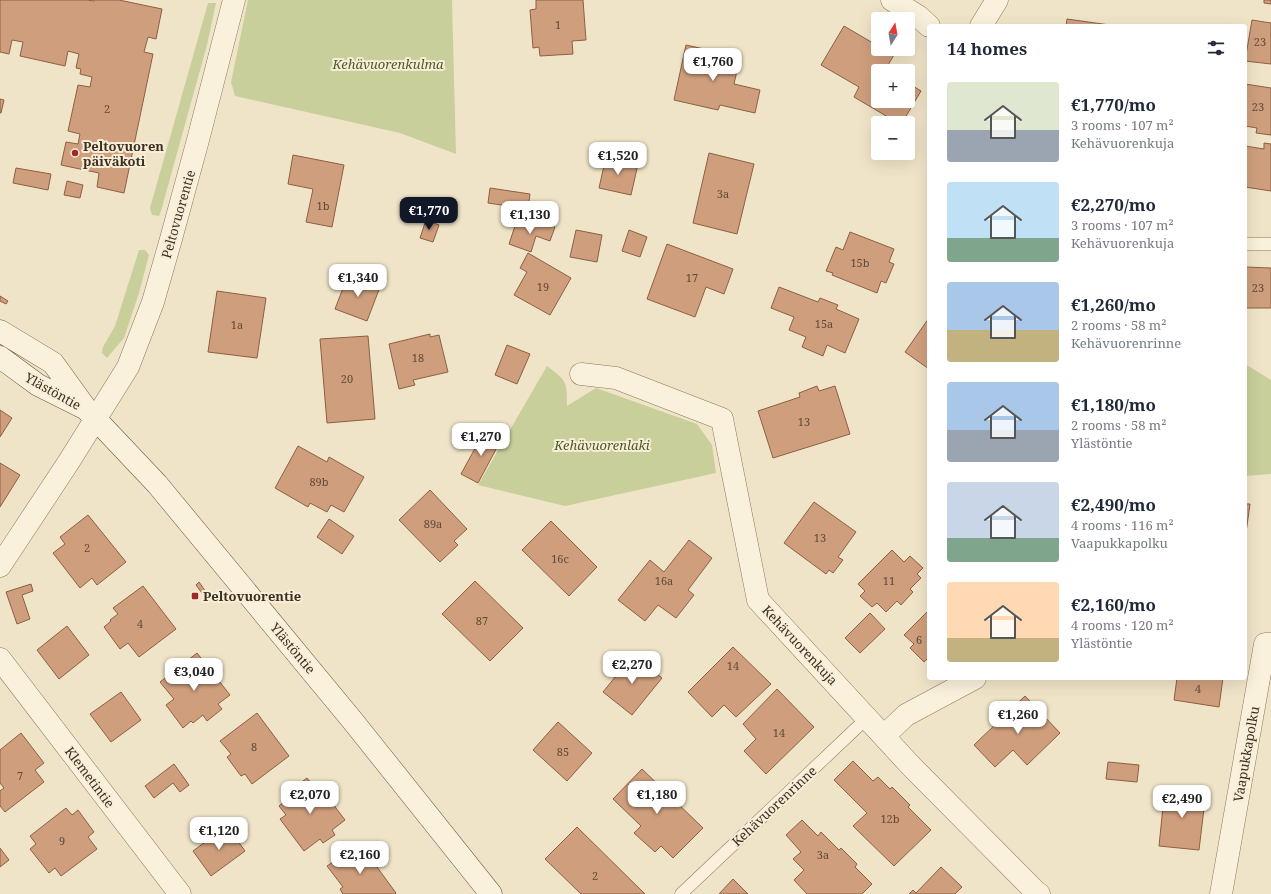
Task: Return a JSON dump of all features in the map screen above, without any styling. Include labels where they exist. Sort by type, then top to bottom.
[{"type":"street","name":"Peltovuorentie","points":[[91,414],[128,367],[153,302],[198,140],[234,0]]},
{"type":"street","points":[[892,0],[918,16],[927,24]]},
{"type":"street","points":[[982,24],[997,0]]},
{"type":"street","name":"Ylästöntie","points":[[0,331],[53,363],[91,414],[157,484],[352,720],[491,894]]},
{"type":"street","name":"Ylästöntie","points":[[0,357],[38,385],[91,414]]},
{"type":"street","name":"Kehävuorenkuja","points":[[581,374],[616,378],[722,419],[758,600],[884,736],[1039,894]]},
{"type":"street","points":[[0,566],[91,414]]},
{"type":"street","name":"Vaapukkapolku","points":[[1221,894],[1265,644],[1271,644]]},
{"type":"street","name":"Klemetintie","points":[[0,659],[180,894]]},
{"type":"street","points":[[884,736],[906,715],[971,680]]},
{"type":"lane","points":[[1247,244],[1271,244]]},
{"type":"lane","name":"Kehävuorenrinne","points":[[681,894],[867,718]]},
{"type":"green space","name":"Kehävuorenkulma","points":[[248,0],[452,0],[456,154],[400,133],[235,96],[231,82]]},
{"type":"green space","points":[[208,3],[216,3],[207,45],[161,211],[159,216],[152,215],[150,208]]},
{"type":"green space","points":[[139,250],[145,250],[149,255],[139,293],[124,338],[107,358],[102,353],[103,347],[115,326]]},
{"type":"green space","points":[[1247,365],[1271,380],[1271,474],[1247,476]]},
{"type":"green space","name":"Kehävuorenlaki","points":[[547,366],[559,375],[566,387],[567,406],[596,388],[697,424],[712,445],[716,473],[565,506],[478,485]]},
{"type":"building","points":[[0,0],[119,0],[162,9],[156,39],[148,37],[144,52],[153,54],[124,193],[97,187],[99,173],[61,165],[66,142],[78,144],[80,134],[68,131],[78,85],[90,87],[92,77],[80,74],[81,69],[76,68],[79,54],[68,51],[65,66],[20,56],[23,42],[12,40],[9,54],[0,52]]},
{"type":"building","points":[[536,0],[583,0],[586,40],[572,41],[573,54],[540,56],[539,47],[533,48],[530,10],[536,9]]},
{"type":"building","points":[[1264,0],[1271,0],[1271,4],[1264,3]]},
{"type":"building","points":[[1067,19],[1103,24],[1066,24]]},
{"type":"building","points":[[1252,20],[1271,23],[1271,64],[1247,61],[1247,49]]},
{"type":"building","points":[[844,26],[871,42],[871,56],[893,56],[889,64],[871,64],[871,107],[854,97],[859,87],[821,65]]},
{"type":"building","points":[[686,45],[740,57],[734,84],[760,90],[755,113],[720,105],[718,110],[674,100]]},
{"type":"building","points":[[1247,84],[1271,88],[1271,135],[1256,133],[1257,128],[1247,126]]},
{"type":"building","points":[[915,87],[921,91],[915,101]]},
{"type":"building","points":[[0,99],[4,100],[1,113],[0,113]]},
{"type":"building","points":[[873,108],[911,108],[906,116],[886,116]]},
{"type":"building","points":[[1264,143],[1271,144],[1271,191],[1247,187],[1247,146],[1264,149]]},
{"type":"building","points":[[709,153],[754,164],[737,234],[693,223]]},
{"type":"building","points":[[293,155],[344,165],[332,227],[306,222],[313,189],[288,184]]},
{"type":"building","points":[[606,157],[638,164],[631,195],[599,188]]},
{"type":"building","points":[[16,168],[51,174],[48,190],[13,183]]},
{"type":"building","points":[[67,181],[83,185],[80,198],[64,195]]},
{"type":"building","points":[[490,188],[530,194],[528,209],[488,203]]},
{"type":"building","points":[[426,220],[439,225],[433,242],[420,238]]},
{"type":"building","points":[[517,220],[540,227],[542,222],[555,227],[550,241],[536,236],[531,252],[509,244]]},
{"type":"building","points":[[576,230],[602,235],[597,262],[570,257]]},
{"type":"building","points":[[629,230],[647,237],[640,257],[622,251]]},
{"type":"building","points":[[850,232],[894,249],[889,262],[894,264],[886,283],[881,281],[877,293],[832,275],[833,273],[826,271],[836,247],[843,250]]},
{"type":"building","points":[[667,244],[733,269],[724,294],[706,287],[695,317],[647,299]]},
{"type":"building","points":[[528,253],[571,278],[550,315],[514,295],[527,272],[520,268]]},
{"type":"building","points":[[1247,267],[1271,268],[1271,308],[1247,308]]},
{"type":"building","points":[[348,275],[380,287],[367,321],[335,309]]},
{"type":"building","points":[[779,287],[818,302],[820,298],[838,305],[836,309],[859,319],[845,353],[827,345],[823,356],[802,347],[806,337],[789,330],[794,317],[771,308]]},
{"type":"building","points":[[217,291],[266,298],[257,358],[208,352]]},
{"type":"building","points":[[0,296],[8,301],[6,304],[0,301]]},
{"type":"building","points":[[927,321],[927,368],[905,352]]},
{"type":"building","points":[[430,334],[430,337],[439,335],[448,372],[413,380],[415,385],[399,389],[389,344]]},
{"type":"building","points":[[368,336],[375,419],[327,423],[320,339]]},
{"type":"building","points":[[507,345],[530,354],[517,384],[495,375]]},
{"type":"building","points":[[817,386],[819,391],[835,386],[850,434],[773,458],[758,411],[800,397],[799,393]]},
{"type":"building","points":[[0,410],[12,418],[0,437]]},
{"type":"building","points":[[484,432],[501,440],[478,483],[461,474]]},
{"type":"building","points":[[298,446],[327,462],[329,457],[364,477],[344,512],[331,505],[327,512],[310,503],[308,507],[275,488]]},
{"type":"building","points":[[0,463],[20,475],[0,507]]},
{"type":"building","points":[[430,490],[467,529],[454,541],[458,545],[440,562],[399,520]]},
{"type":"building","points":[[814,502],[856,532],[838,557],[843,560],[833,573],[829,570],[826,574],[784,543]]},
{"type":"building","points":[[1247,504],[1250,504],[1247,526]]},
{"type":"building","points":[[88,515],[126,562],[97,585],[92,578],[80,588],[53,553],[65,544],[60,537]]},
{"type":"building","points":[[329,519],[354,536],[342,554],[317,537]]},
{"type":"building","points":[[551,521],[597,567],[569,596],[522,550]]},
{"type":"building","points":[[689,540],[712,558],[688,590],[694,595],[676,618],[658,605],[645,621],[618,600],[650,560],[664,572]]},
{"type":"building","points":[[892,550],[904,562],[910,556],[923,568],[917,574],[921,578],[910,589],[913,592],[901,605],[897,601],[886,612],[877,603],[872,607],[860,596],[865,591],[858,584]]},
{"type":"building","points":[[475,581],[523,628],[490,661],[442,614]]},
{"type":"building","points":[[199,582],[208,595],[205,597],[196,585]]},
{"type":"building","points":[[31,584],[33,591],[22,595],[30,619],[17,624],[6,592]]},
{"type":"building","points":[[143,586],[176,629],[139,657],[128,643],[120,649],[104,627],[118,614],[113,608]]},
{"type":"building","points":[[927,612],[927,659],[924,662],[910,648],[914,644],[904,635]]},
{"type":"building","points":[[870,613],[885,629],[860,653],[845,638]]},
{"type":"building","points":[[67,626],[89,655],[59,679],[37,650]]},
{"type":"building","points":[[733,647],[771,684],[736,717],[724,705],[712,717],[688,692]]},
{"type":"building","points":[[197,653],[230,695],[218,704],[222,709],[207,721],[203,715],[193,723],[191,721],[183,728],[166,705],[174,699],[160,682]]},
{"type":"building","points":[[633,655],[662,678],[632,715],[603,692]]},
{"type":"building","points":[[1177,680],[1223,680],[1219,707],[1174,700]]},
{"type":"building","points":[[777,689],[814,727],[766,774],[744,751],[756,739],[743,724]]},
{"type":"building","points":[[121,692],[141,720],[111,742],[90,714]]},
{"type":"building","points":[[1025,696],[1060,733],[1027,765],[1013,750],[995,767],[974,745]]},
{"type":"building","points":[[257,713],[289,756],[252,784],[245,774],[241,776],[227,757],[231,754],[220,741]]},
{"type":"building","points":[[558,722],[592,753],[567,781],[533,750]]},
{"type":"building","points":[[21,733],[44,763],[35,770],[44,782],[5,812],[0,806],[0,791],[4,788],[0,783],[0,750]]},
{"type":"building","points":[[853,761],[873,781],[878,777],[890,789],[892,787],[910,805],[908,807],[931,830],[894,866],[853,826],[867,813],[834,780]]},
{"type":"building","points":[[1108,762],[1139,765],[1137,782],[1106,779]]},
{"type":"building","points":[[174,764],[189,785],[180,792],[173,783],[154,798],[145,786]]},
{"type":"building","points":[[642,769],[703,828],[673,858],[661,846],[655,852],[634,833],[641,826],[613,799]]},
{"type":"building","points":[[307,778],[313,786],[317,783],[345,820],[332,830],[335,835],[323,843],[320,839],[304,851],[280,819],[286,815],[279,806],[290,797],[287,793]]},
{"type":"building","points":[[1165,787],[1206,792],[1199,850],[1159,846]]},
{"type":"building","points":[[66,808],[72,815],[78,810],[94,832],[88,837],[97,849],[61,876],[55,868],[49,873],[30,849],[36,844],[30,836]]},
{"type":"building","points":[[802,820],[818,836],[821,832],[839,850],[841,848],[857,864],[855,867],[872,884],[862,894],[807,894],[794,880],[804,870],[793,859],[801,852],[786,835]]},
{"type":"building","points":[[227,826],[245,851],[211,876],[193,851]]},
{"type":"building","points":[[577,827],[645,894],[581,894],[545,859]]},
{"type":"building","points":[[0,848],[9,860],[0,867]]},
{"type":"building","points":[[363,848],[396,893],[395,894],[343,894],[340,889],[343,887],[327,866],[348,852],[352,857]]},
{"type":"building","points":[[941,867],[962,887],[955,894],[909,894],[913,890],[916,893]]},
{"type":"building","points":[[733,879],[748,894],[719,894]]},
{"type":"place","name":"Peltovuoren päiväkoti","points":[[75,153]]},
{"type":"place","name":"Peltovuorentie","points":[[195,596]]}]
